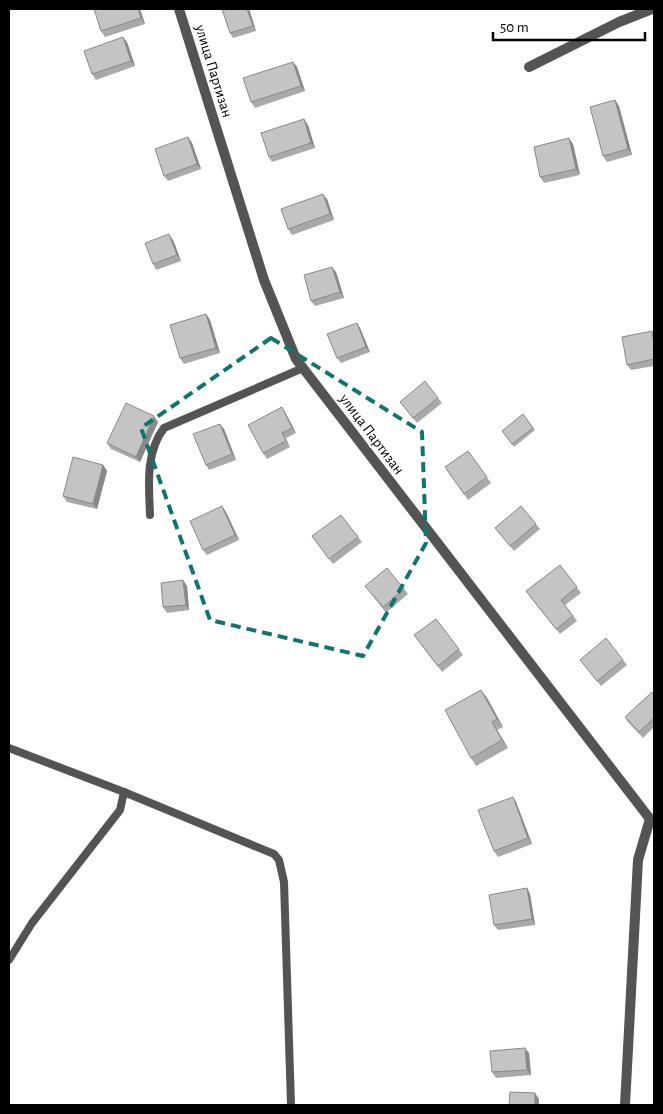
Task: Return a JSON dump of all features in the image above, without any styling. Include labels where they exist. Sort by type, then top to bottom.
[{"type":"street","name":"улица Партизан","points":[[179,9],[264,280],[296,360],[652,821]]},
{"type":"street","points":[[529,68],[619,22],[652,9]]},
{"type":"street","points":[[625,1105],[638,860],[652,821]]},
{"type":"lane","points":[[150,515],[149,476],[151,456],[158,436],[164,428],[303,368]]},
{"type":"lane","points":[[9,748],[124,792],[274,854],[279,860],[284,882],[291,1105]]},
{"type":"lane","points":[[9,960],[32,923],[120,810],[124,792]]},
{"type":"highlighted area","points":[[271,338],[422,432],[426,543],[363,656],[210,620],[141,428]]},
{"type":"building","points":[[94,9],[138,9],[141,18],[101,31]]},
{"type":"building","points":[[222,9],[247,9],[253,26],[230,33]]},
{"type":"building","points":[[123,37],[131,61],[92,74],[84,51]]},
{"type":"building","points":[[293,62],[301,86],[251,102],[243,78]]},
{"type":"building","points":[[615,100],[628,149],[603,156],[590,107]]},
{"type":"building","points":[[304,119],[311,143],[269,157],[261,133]]},
{"type":"building","points":[[188,137],[197,164],[164,176],[155,149]]},
{"type":"building","points":[[569,138],[576,169],[540,177],[534,147]]},
{"type":"building","points":[[323,194],[330,214],[288,229],[281,209]]},
{"type":"building","points":[[169,234],[177,255],[153,264],[145,243]]},
{"type":"building","points":[[332,267],[340,292],[311,301],[304,275]]},
{"type":"building","points":[[206,314],[216,348],[180,358],[170,325]]},
{"type":"building","points":[[357,323],[366,347],[337,358],[327,334]]},
{"type":"building","points":[[652,331],[654,359],[627,365],[622,337]]},
{"type":"building","points":[[425,381],[438,398],[413,418],[400,402]]},
{"type":"building","points":[[126,403],[154,416],[136,457],[107,443]]},
{"type":"building","points":[[282,407],[292,428],[282,433],[286,441],[263,453],[248,425]]},
{"type":"building","points":[[523,414],[533,428],[512,444],[502,431]]},
{"type":"building","points":[[220,424],[232,454],[206,465],[193,434]]},
{"type":"building","points":[[468,451],[487,477],[464,494],[445,467]]},
{"type":"building","points":[[73,457],[103,465],[93,504],[63,496]]},
{"type":"building","points":[[222,506],[235,535],[203,550],[190,521]]},
{"type":"building","points":[[521,506],[536,524],[510,546],[495,528]]},
{"type":"building","points":[[341,515],[358,537],[329,559],[312,536]]},
{"type":"building","points":[[560,565],[577,587],[561,600],[573,616],[556,629],[526,591]]},
{"type":"building","points":[[387,568],[404,589],[383,607],[365,586]]},
{"type":"building","points":[[183,580],[186,605],[163,607],[161,583]]},
{"type":"building","points":[[436,619],[459,649],[438,666],[414,635]]},
{"type":"building","points":[[606,638],[623,660],[597,681],[580,660]]},
{"type":"building","points":[[481,690],[497,719],[492,722],[502,740],[471,758],[445,710]]},
{"type":"building","points":[[652,692],[654,695],[654,718],[639,732],[625,717]]},
{"type":"building","points":[[513,797],[528,838],[494,851],[478,810]]},
{"type":"building","points":[[527,888],[532,919],[494,925],[489,895]]},
{"type":"building","points":[[525,1048],[527,1070],[492,1072],[490,1051]]},
{"type":"building","points":[[510,1092],[535,1093],[535,1105],[509,1105]]}]
